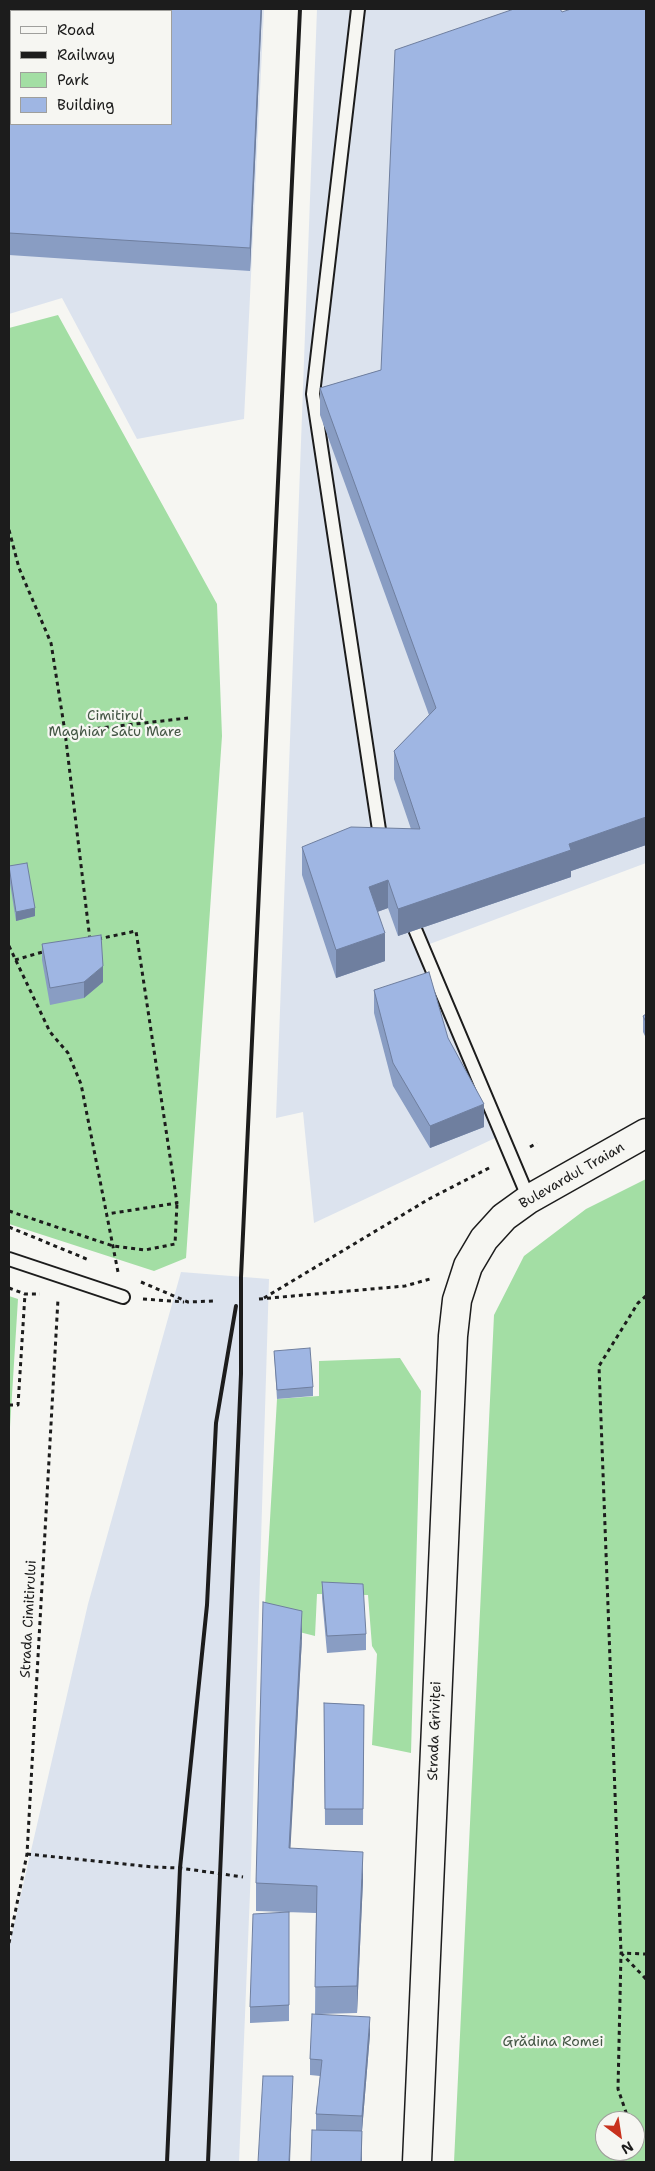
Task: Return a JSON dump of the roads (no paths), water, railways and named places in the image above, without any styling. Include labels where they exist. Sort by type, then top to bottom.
[{"type":"street","name":"Bulevardul Traian","points":[[457,1300],[468,1266],[484,1239],[504,1217],[529,1199],[646,1134]]},
{"type":"street","name":"Strada Griviței","points":[[417,2162],[452,1336],[457,1300]]},
{"type":"lane","points":[[358,9],[312,394],[382,846],[386,856]]},
{"type":"lane","points":[[406,906],[529,1199]]},
{"type":"lane","points":[[9,1259],[122,1297]]},
{"type":"railway","points":[[208,2162],[241,1374],[241,1277],[300,9]]},
{"type":"railway","points":[[167,2162],[180,1868],[207,1605],[216,1423],[236,1306]]},
{"type":"park label","name":"Cimitirul Maghiar Satu Mare","points":[[115,724]]},
{"type":"park label","name":"Grădina Romei","points":[[553,2042]]}]
